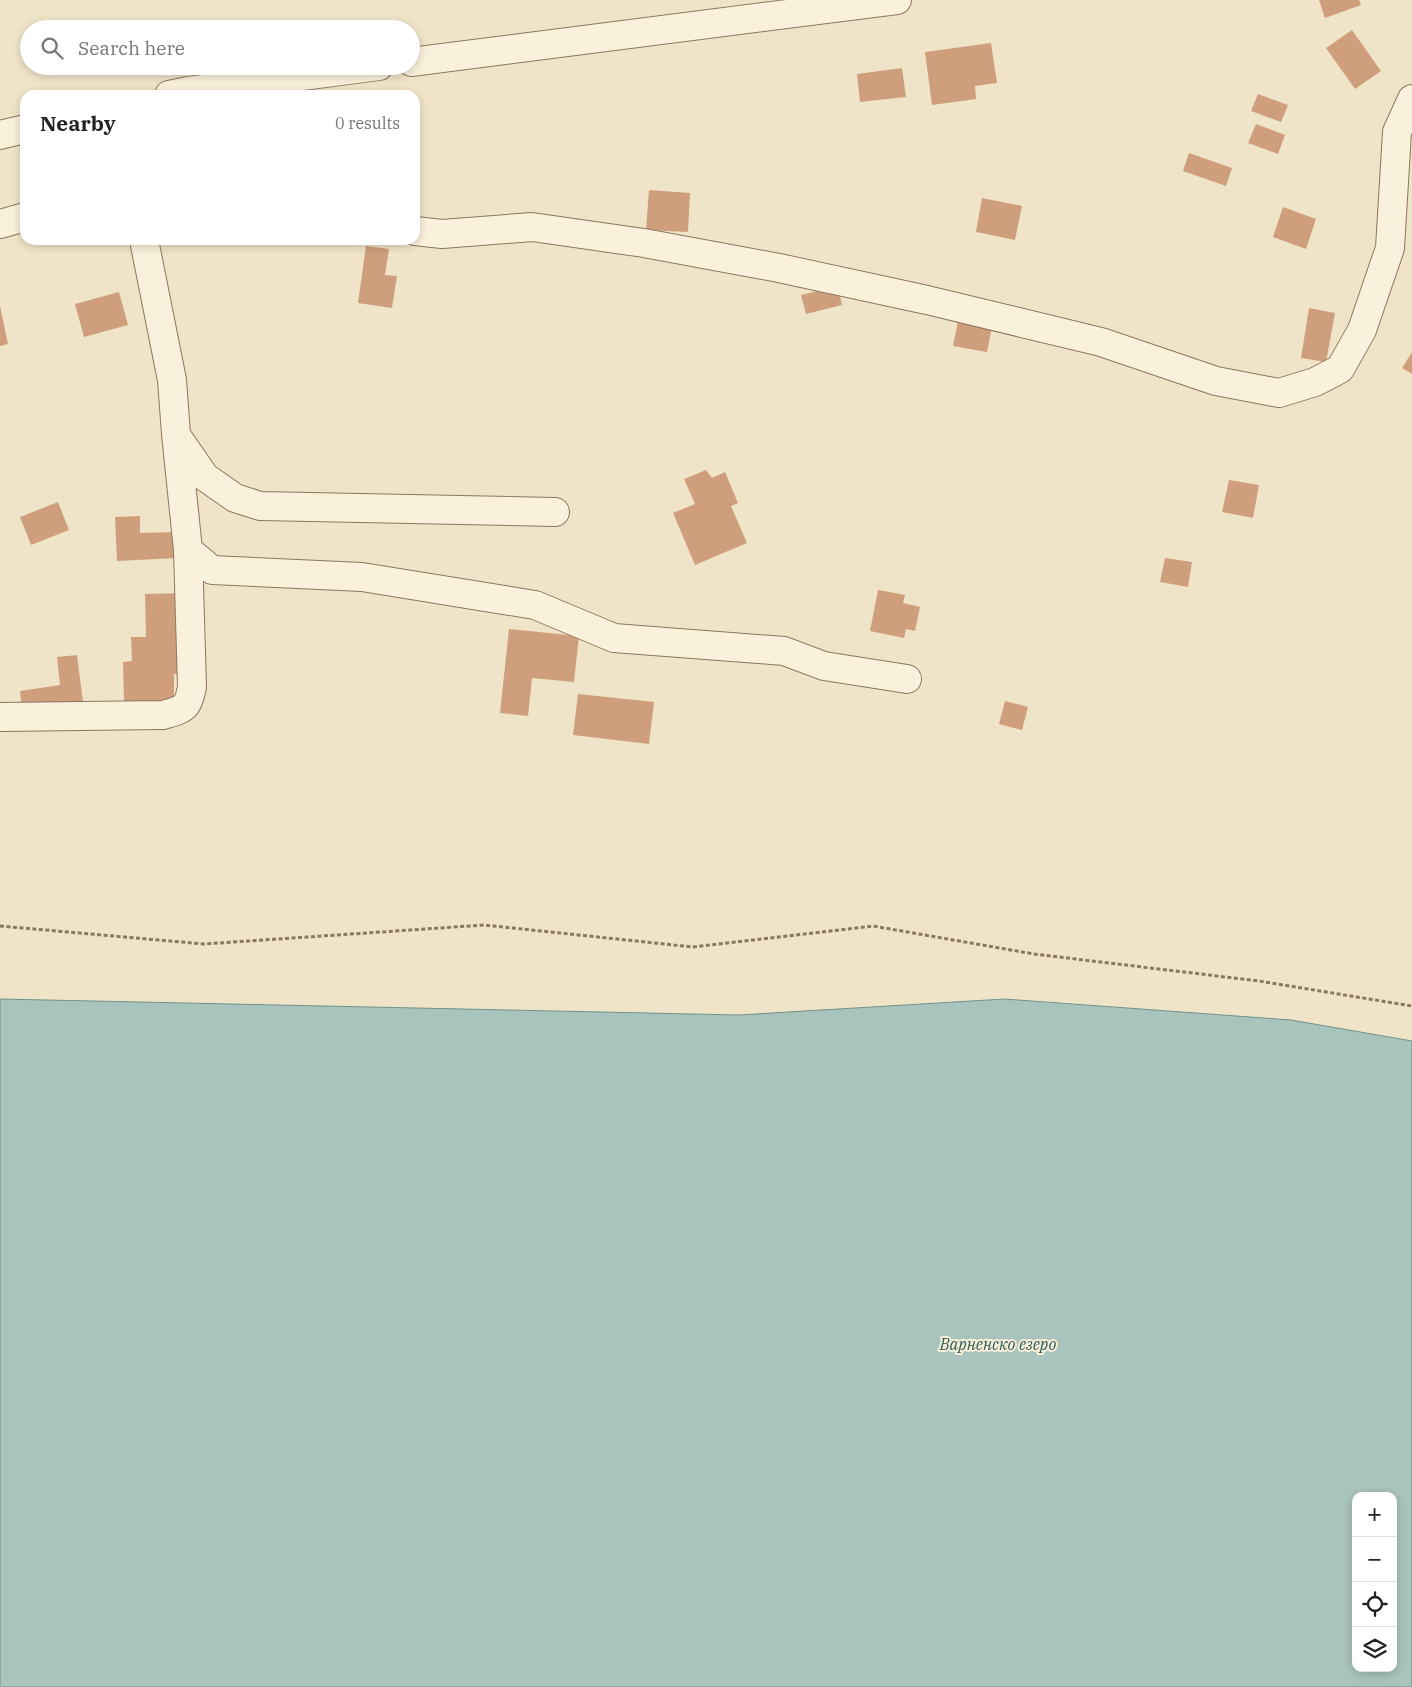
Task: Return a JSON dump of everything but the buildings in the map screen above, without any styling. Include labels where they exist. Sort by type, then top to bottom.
[{"type":"street","points":[[420,61],[897,0]]},
{"type":"street","points":[[210,90],[315,75]]},
{"type":"street","points":[[420,231],[442,234],[532,227],[644,243],[779,268],[927,300],[1101,342],[1216,381],[1279,393],[1315,382],[1340,369],[1362,330],[1390,248],[1397,132],[1412,99]]},
{"type":"street","points":[[0,135],[20,130]]},
{"type":"street","points":[[0,224],[20,218]]},
{"type":"street","points":[[0,716],[163,715],[180,710],[189,702],[192,687],[188,550],[172,380],[145,245]]},
{"type":"street","points":[[176,434],[205,477],[234,498],[260,506],[555,512]]},
{"type":"street","points":[[188,550],[212,570],[372,579],[535,605],[614,638],[784,651],[824,666],[907,679]]},
{"type":"path","points":[[0,926],[204,944],[484,925],[693,947],[873,926],[1034,954],[1259,981],[1412,1006]]},
{"type":"water","name":"Варненско езеро","points":[[0,999],[739,1015],[1004,999],[1291,1020],[1412,1041],[1412,1687],[0,1687]]}]
